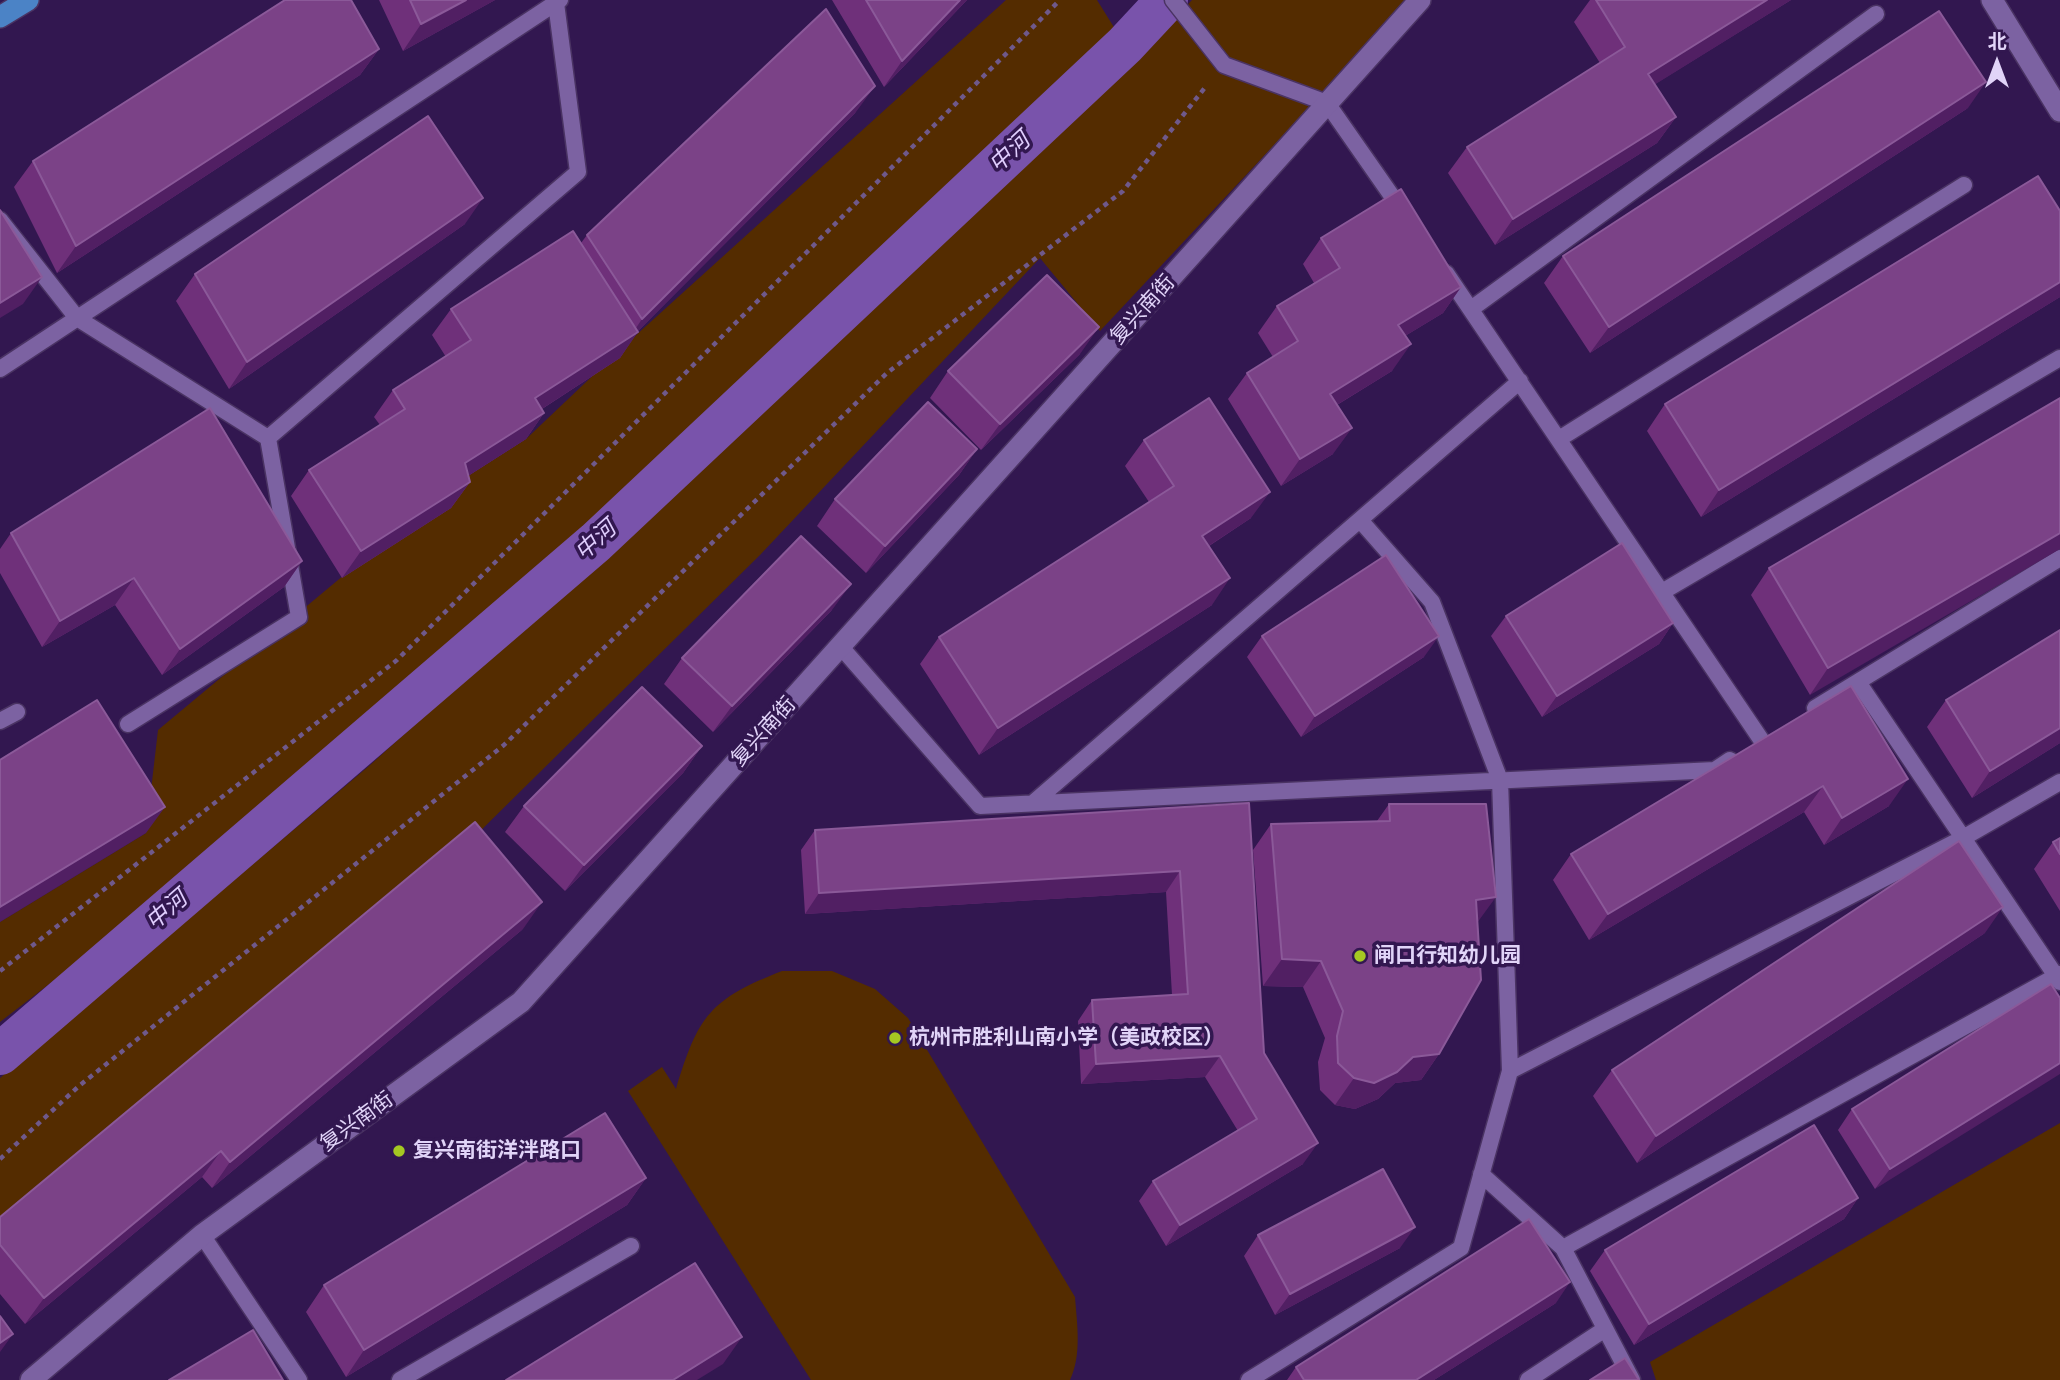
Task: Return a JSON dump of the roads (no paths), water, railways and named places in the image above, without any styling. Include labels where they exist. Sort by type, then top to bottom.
[{"type":"main road","points":[[0,17],[29,0]]},
{"type":"street","name":"复兴南街","points":[[32,1380],[202,1236],[521,1002],[1420,0]]},
{"type":"street","points":[[1992,0],[2060,111]]},
{"type":"lane","points":[[1173,0],[1223,65],[1327,103],[1415,229]]},
{"type":"lane","points":[[0,369],[558,1],[578,172],[268,438]]},
{"type":"lane","points":[[1471,309],[1876,14]]},
{"type":"lane","points":[[1559,439],[1964,185]]},
{"type":"lane","points":[[0,220],[77,318],[268,438],[299,617],[128,724]]},
{"type":"lane","points":[[841,647],[980,806],[1715,770],[1768,737],[1662,592],[1439,263]]},
{"type":"lane","points":[[1662,592],[2060,358]]},
{"type":"lane","points":[[1034,803],[1520,381]]},
{"type":"lane","points":[[1249,1380],[1461,1248],[1510,1071],[1500,780],[1432,602],[1360,520]]},
{"type":"lane","points":[[1805,714],[2060,558]]},
{"type":"lane","points":[[1563,1248],[2059,977],[1858,682]]},
{"type":"lane","points":[[0,721],[17,712]]},
{"type":"lane","points":[[1510,1071],[1963,838],[2060,782]]},
{"type":"lane","points":[[1481,1174],[1563,1248],[1632,1380]]},
{"type":"lane","points":[[202,1236],[299,1380]]},
{"type":"lane","points":[[400,1380],[631,1246]]},
{"type":"lane","points":[[1528,1380],[1605,1329]]},
{"type":"waterway","name":"中河","points":[[0,1054],[596,542],[1125,45],[1167,0]]},
{"type":"place","name":"闸口行知幼儿园","points":[[1360,956]]},
{"type":"place","name":"杭州市胜利山南小学（美政校区）","points":[[895,1038]]},
{"type":"place","name":"复兴南街洋泮路口","points":[[399,1151]]}]
